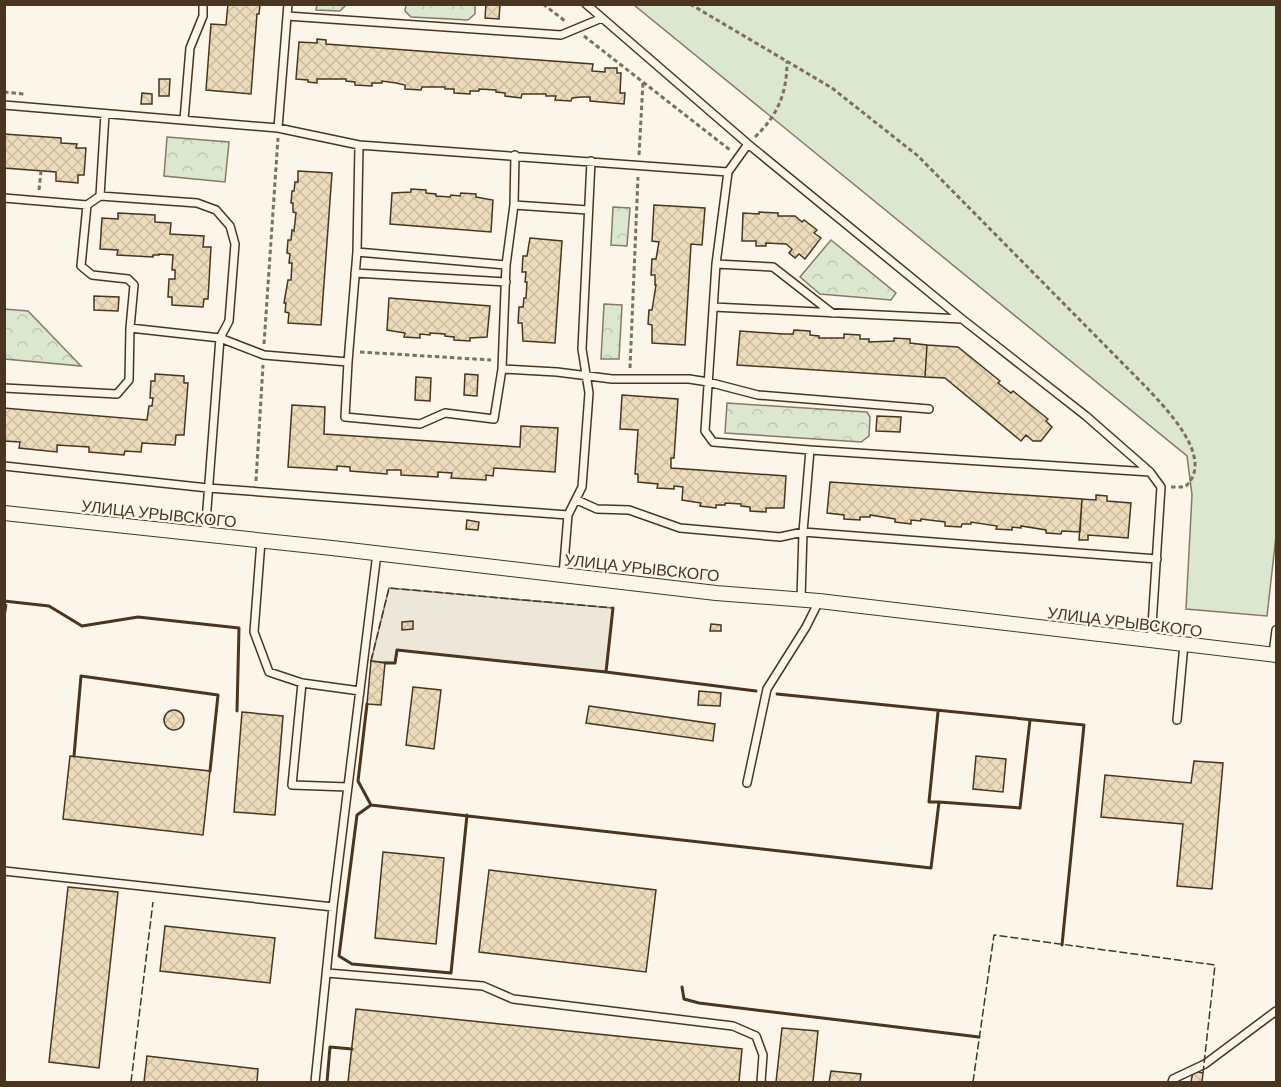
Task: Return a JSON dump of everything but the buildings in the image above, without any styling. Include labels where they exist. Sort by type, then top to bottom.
[{"type":"street","name":"УЛИЦА УРЫВСКОГО","points":[[4,513],[716,593],[819,601],[1275,655]]},
{"type":"lane","points":[[184,120],[190,48],[203,16],[203,4]]},
{"type":"lane","points":[[278,128],[288,4]]},
{"type":"lane","points":[[586,4],[748,144],[1086,417],[1150,472],[1161,487],[1152,641]]},
{"type":"lane","points":[[287,16],[561,35],[602,18]]},
{"type":"lane","points":[[4,105],[278,128],[359,144],[728,172]]},
{"type":"lane","points":[[100,196],[105,114]]},
{"type":"lane","points":[[359,144],[357,252],[345,417],[420,424],[444,413],[494,419],[502,369],[506,265],[514,205],[514,155]]},
{"type":"lane","points":[[748,144],[728,172],[716,264],[705,431],[713,442],[1150,472]]},
{"type":"lane","points":[[563,575],[568,515],[582,487],[589,393],[582,349],[591,161]]},
{"type":"lane","points":[[4,198],[87,205],[100,196],[197,203],[216,210],[230,226],[235,244],[229,321],[220,338],[205,535]]},
{"type":"lane","points":[[4,387],[117,394],[129,380],[134,285],[128,279],[92,275],[81,266],[87,205]]},
{"type":"lane","points":[[514,205],[588,210]]},
{"type":"lane","points":[[357,252],[506,265]]},
{"type":"lane","points":[[716,264],[773,267],[832,313]]},
{"type":"lane","points":[[355,273],[506,282]]},
{"type":"lane","points":[[713,307],[962,319]]},
{"type":"lane","points":[[130,328],[220,338],[264,355],[348,362]]},
{"type":"lane","points":[[502,369],[557,372],[587,377],[689,379],[758,395],[929,409]]},
{"type":"lane","points":[[801,599],[803,532],[810,450]]},
{"type":"lane","points":[[4,466],[208,488],[568,515]]},
{"type":"lane","points":[[577,500],[597,508],[629,510],[680,528],[780,537],[803,532],[1157,559]]},
{"type":"lane","points":[[261,541],[254,632],[269,672],[302,683],[360,691]]},
{"type":"lane","points":[[315,1083],[333,907],[376,553]]},
{"type":"lane","points":[[747,783],[767,689],[806,627],[819,601]]},
{"type":"lane","points":[[1275,655],[1276,630]]},
{"type":"lane","points":[[1177,720],[1184,644]]},
{"type":"lane","points":[[302,683],[292,785],[348,787]]},
{"type":"lane","points":[[4,871],[333,907]]},
{"type":"lane","points":[[327,973],[483,986],[513,999],[734,1026],[756,1036],[763,1055],[761,1083]]},
{"type":"lane","points":[[1172,1083],[1173,1078],[1205,1064],[1276,1011]]},
{"type":"path","points":[[543,4],[739,156]]},
{"type":"path","points":[[690,4],[832,88],[918,156],[1148,389],[1179,424],[1192,447],[1194,465],[1191,482],[1185,487],[1161,487]]},
{"type":"path","points":[[748,144],[766,127],[781,102],[787,79],[787,62]]},
{"type":"path","points":[[629,379],[643,82]]},
{"type":"path","points":[[255,492],[278,128]]},
{"type":"path","points":[[38,201],[41,171]]},
{"type":"path","points":[[348,351],[502,360]]},
{"type":"green space","points":[[317,4],[346,5],[340,11],[316,10]]},
{"type":"green space","points":[[406,5],[475,5],[475,14],[468,20],[411,17],[405,11]]},
{"type":"green space","points":[[634,5],[1276,5],[1276,536],[1267,616],[1186,609],[1192,495],[1187,456]]},
{"type":"green space","points":[[167,137],[229,142],[225,182],[164,176]]},
{"type":"green space","points":[[613,207],[630,208],[627,246],[611,245]]},
{"type":"green space","points":[[831,240],[896,293],[891,300],[820,294],[800,277]]},
{"type":"green space","points":[[604,304],[622,305],[619,359],[601,359]]},
{"type":"green space","points":[[4,309],[28,311],[81,366],[5,359]]},
{"type":"green space","points":[[727,403],[867,412],[870,417],[869,436],[861,442],[725,433]]},
{"type":"shaded area","points":[[389,588],[613,608],[606,672],[398,650],[395,663],[371,661]]},
{"type":"fence","points":[[371,661],[389,588],[613,608]]},
{"type":"fence","points":[[4,623],[7,602]]},
{"type":"fence","points":[[131,1082],[153,902]]},
{"type":"fence","points":[[973,1082],[994,935],[1215,965],[1203,1073]]},
{"type":"wall","points":[[4,601],[49,606],[82,626],[138,617],[239,628],[237,711]]},
{"type":"wall","points":[[606,672],[613,608]]},
{"type":"wall","points":[[385,663],[395,663],[397,650],[606,672],[756,691]]},
{"type":"wall","points":[[74,756],[81,676],[218,695],[210,771]]},
{"type":"wall","points":[[777,694],[1084,725],[1062,945]]},
{"type":"wall","points":[[367,704],[358,781],[371,805],[931,868],[939,802],[1020,808],[1030,720]]},
{"type":"wall","points":[[938,712],[929,802],[939,802]]},
{"type":"wall","points":[[371,805],[357,815],[339,956],[352,964],[451,973],[467,815]]},
{"type":"wall","points":[[682,987],[684,999],[699,1003],[979,1037]]},
{"type":"wall","points":[[327,1082],[330,1047],[352,1049]]}]
